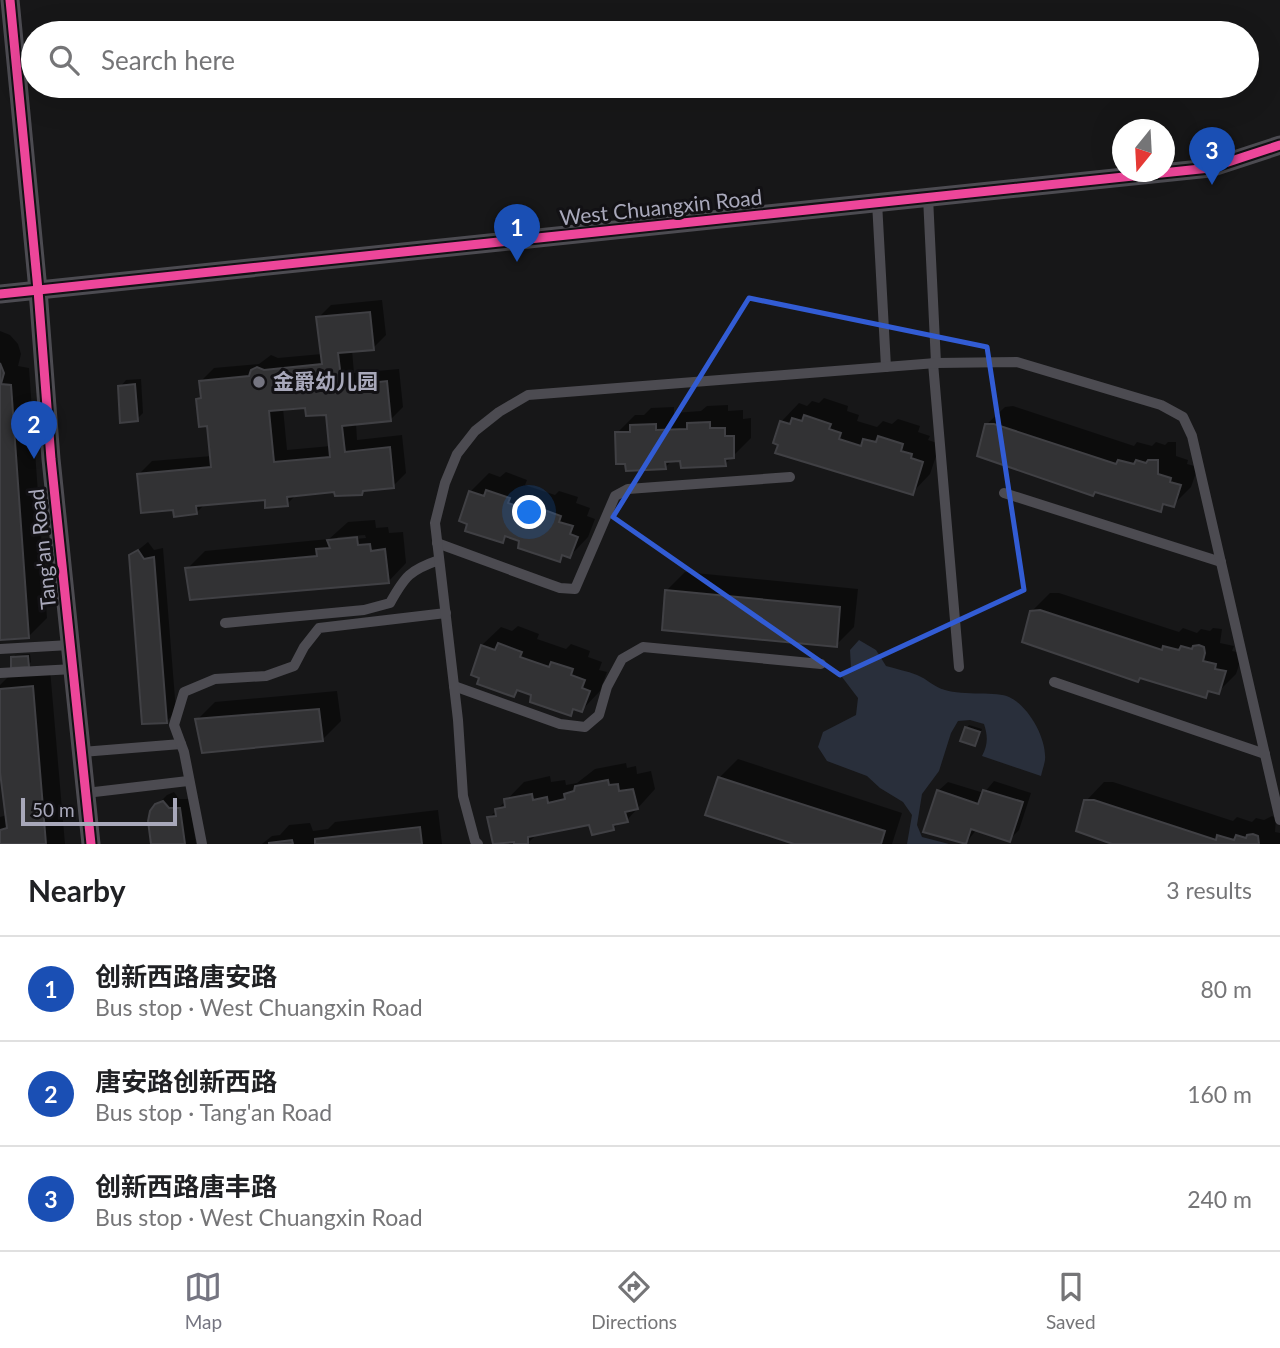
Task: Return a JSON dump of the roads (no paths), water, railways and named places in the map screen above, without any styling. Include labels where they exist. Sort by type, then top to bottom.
[{"type":"street","name":"Tang'an Road","points":[[10,0],[51,459],[91,844]]},
{"type":"street","name":"West Chuangxin Road","points":[[0,294],[1210,168],[1280,145]]},
{"type":"lane","points":[[928,197],[934,363],[959,667]]},
{"type":"lane","points":[[877,202],[886,367]]},
{"type":"lane","points":[[478,844],[463,796],[454,686],[435,523],[445,483],[457,454],[475,431],[499,412],[528,395],[934,363],[1017,362],[1161,405],[1183,417],[1192,436],[1280,820]]},
{"type":"lane","points":[[438,543],[553,586],[575,589],[615,496],[628,489],[790,477]]},
{"type":"lane","points":[[1003,493],[1221,562]]},
{"type":"lane","points":[[225,623],[365,610],[390,603],[415,568],[439,560]]},
{"type":"lane","points":[[202,844],[181,744],[174,724],[184,692],[215,679],[266,676],[294,666],[319,628],[446,613]]},
{"type":"lane","points":[[0,649],[70,645]]},
{"type":"lane","points":[[454,686],[561,724],[585,727],[599,715],[607,687],[622,659],[643,648],[821,664]]},
{"type":"lane","points":[[0,673],[74,669]]},
{"type":"lane","points":[[1054,682],[1265,754]]},
{"type":"lane","points":[[82,752],[181,744]]},
{"type":"lane","points":[[86,793],[188,781]]},
{"type":"water","points":[[859,640],[876,650],[886,666],[917,675],[941,689],[1004,695],[1016,701],[1030,715],[1040,733],[1045,752],[1041,776],[982,756],[987,740],[984,724],[970,720],[958,721],[951,733],[939,771],[922,794],[917,825],[922,837],[949,844],[907,844],[912,815],[903,802],[880,788],[867,776],[827,761],[818,747],[823,732],[856,715],[858,698],[842,677],[851,668],[850,650]]},
{"type":"place","name":"创新西路唐丰路","points":[[1212,185]]},
{"type":"place","name":"创新西路唐安路","points":[[517,262]]},
{"type":"place","name":"金爵幼儿园","points":[[259,382]]},
{"type":"place","name":"唐安路创新西路","points":[[34,459]]}]
